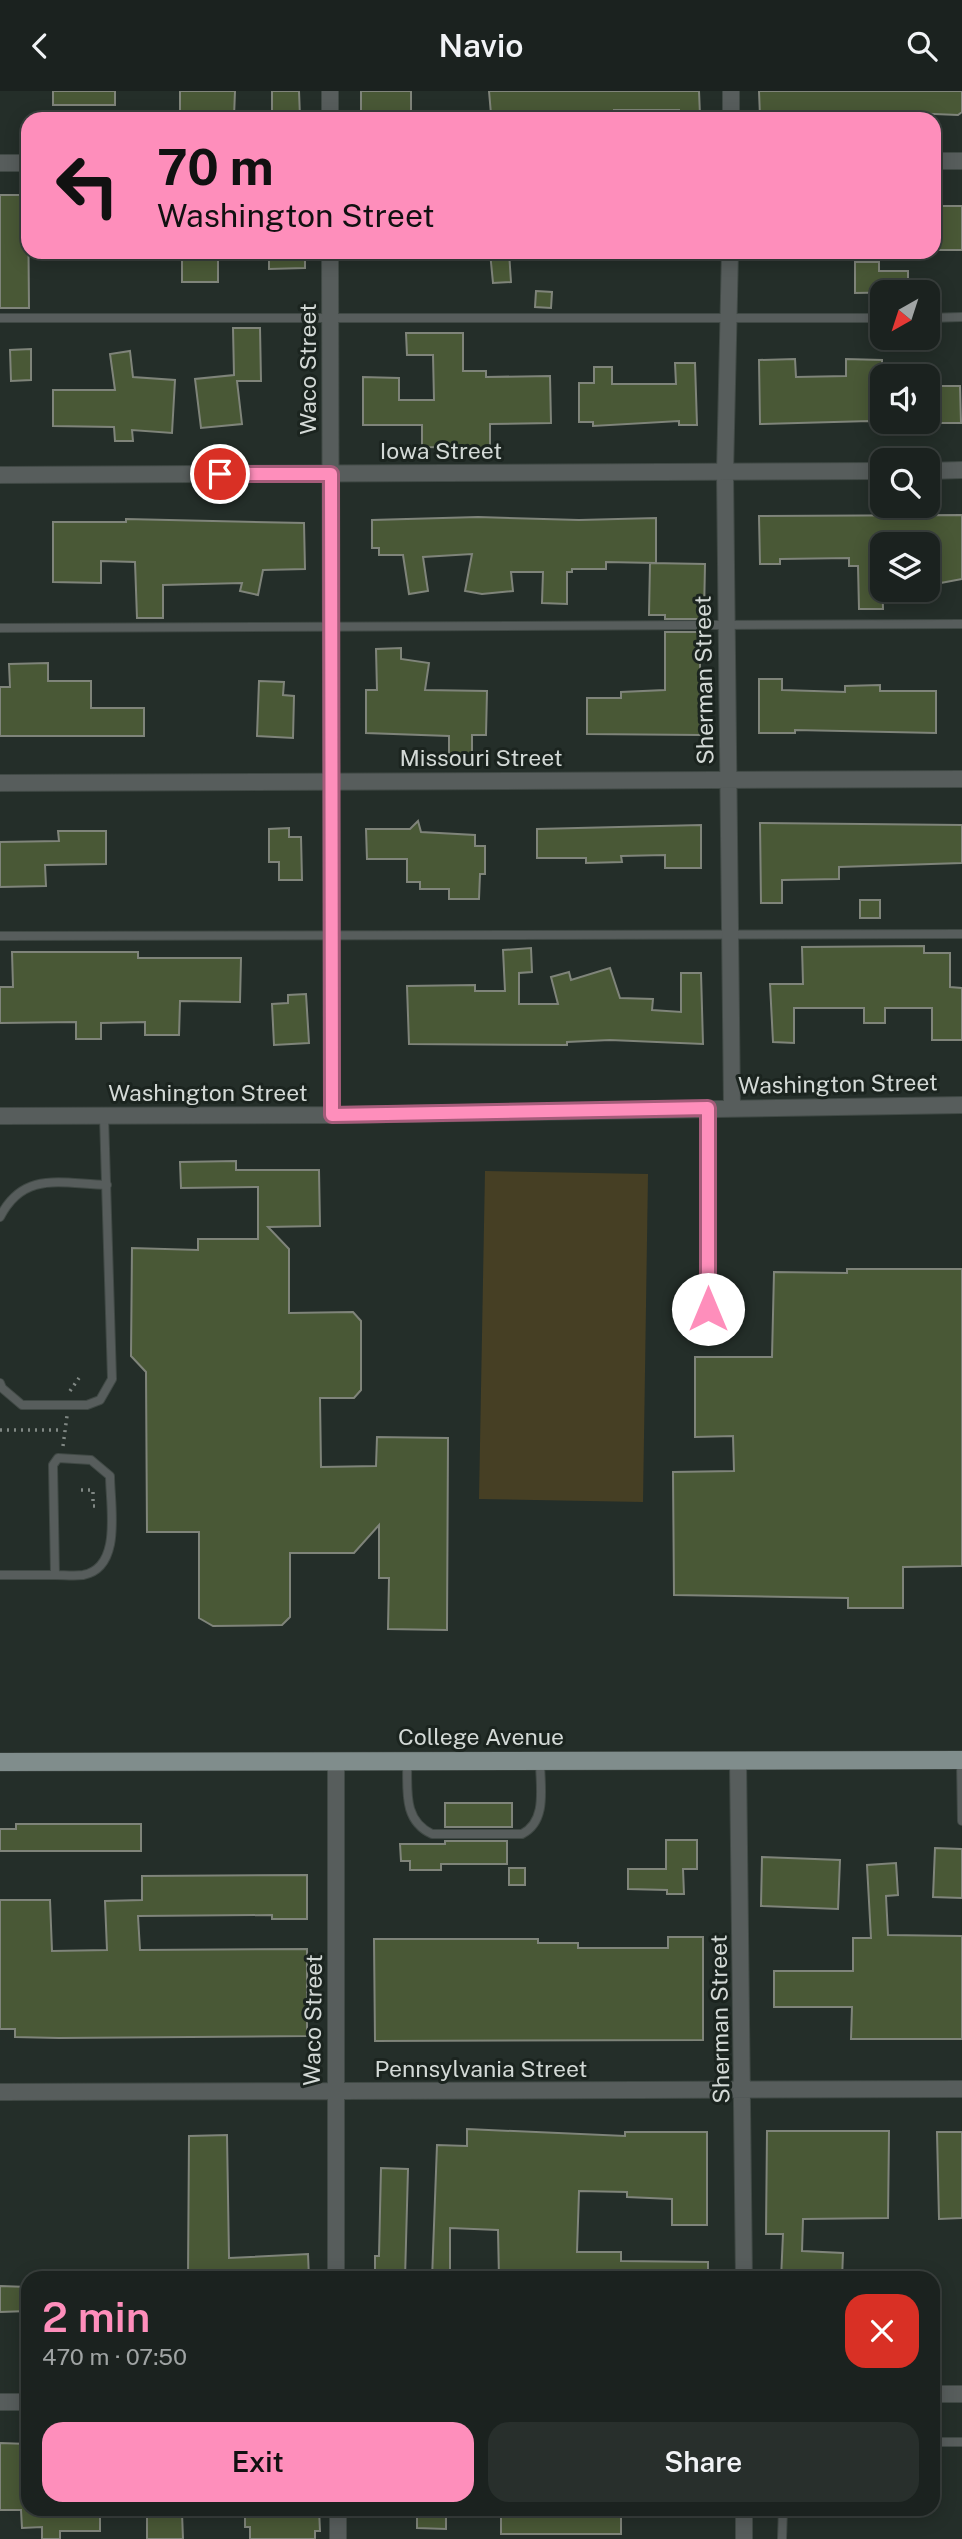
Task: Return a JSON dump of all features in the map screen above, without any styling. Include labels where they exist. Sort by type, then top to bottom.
[{"type":"main road","name":"College Avenue","points":[[0,1762],[961,1760]]},
{"type":"street","points":[[330,91],[330,112]]},
{"type":"street","points":[[731,91],[731,112]]},
{"type":"street","points":[[941,161],[962,161]]},
{"type":"street","points":[[0,163],[21,163]]},
{"type":"street","name":"Waco Street","points":[[330,259],[332,1115]]},
{"type":"street","name":"Sherman Street","points":[[730,259],[725,473],[732,1108]]},
{"type":"street","points":[[940,471],[962,470]]},
{"type":"street","name":"Iowa Street","points":[[0,475],[870,471]]},
{"type":"street","name":"Missouri Street","points":[[0,783],[962,779]]},
{"type":"street","name":"Washington Street","points":[[0,1116],[332,1115],[962,1105]]},
{"type":"street","name":"Sherman Street","points":[[738,1760],[744,2090],[744,2271]]},
{"type":"street","name":"Waco Street","points":[[336,1761],[336,2271]]},
{"type":"street","name":"Pennsylvania Street","points":[[0,2092],[962,2089]]},
{"type":"street","points":[[940,2395],[962,2394]]},
{"type":"street","points":[[0,2402],[21,2402]]},
{"type":"street","points":[[338,2516],[338,2539]]},
{"type":"street","points":[[744,2516],[744,2539]]},
{"type":"lane","points":[[940,317],[962,317]]},
{"type":"lane","points":[[0,318],[870,318]]},
{"type":"lane","points":[[0,628],[962,624]]},
{"type":"lane","points":[[0,936],[962,934]]},
{"type":"lane","points":[[708,1108],[708,1309]]},
{"type":"lane","points":[[0,1383],[10,1397],[22,1405],[87,1405],[100,1400],[111,1379],[104,1116]]},
{"type":"lane","points":[[0,1217],[13,1197],[32,1184],[107,1185]]},
{"type":"lane","points":[[0,1575],[55,1575],[85,1575],[96,1570],[110,1550],[110,1476],[104,1468],[91,1460],[58,1458],[53,1465],[55,1575]]},
{"type":"lane","points":[[961,1760],[962,1821]]},
{"type":"lane","points":[[407,1761],[409,1809],[415,1823],[424,1830],[432,1834],[522,1834],[533,1828],[540,1815],[540,1761]]},
{"type":"lane","points":[[940,2442],[962,2442]]},
{"type":"lane","points":[[782,2539],[783,2516]]},
{"type":"path","points":[[0,1430],[63,1430]]},
{"type":"path","points":[[81,1490],[93,1490],[93,1506],[102,1506]]},
{"type":"shaded area","points":[[485,1171],[648,1174],[643,1502],[479,1499]]},
{"type":"building","points":[[53,91],[115,91],[115,105],[53,105]]},
{"type":"building","points":[[180,91],[235,91],[234,112],[180,112]]},
{"type":"building","points":[[272,91],[299,91],[300,112],[272,112]]},
{"type":"building","points":[[361,91],[411,91],[411,112],[361,112]]},
{"type":"building","points":[[489,91],[699,91],[700,112],[491,112]]},
{"type":"building","points":[[759,91],[962,91],[962,112],[958,115],[941,114],[941,112],[760,112]]},
{"type":"building","points":[[0,195],[21,195],[21,259],[29,259],[29,308],[0,308]]},
{"type":"building","points":[[941,206],[962,206],[962,250],[941,250]]},
{"type":"building","points":[[182,259],[218,259],[218,282],[182,282]]},
{"type":"building","points":[[269,259],[305,259],[305,268],[269,269]]},
{"type":"building","points":[[491,259],[509,259],[511,282],[493,283]]},
{"type":"building","points":[[855,262],[879,262],[879,271],[908,271],[908,280],[870,280],[870,293],[855,293]]},
{"type":"building","points":[[536,291],[552,292],[551,308],[535,307]]},
{"type":"building","points":[[233,328],[260,328],[261,381],[237,381],[242,424],[201,428],[195,379],[234,375]]},
{"type":"building","points":[[406,333],[463,333],[463,371],[486,371],[486,377],[550,376],[551,423],[490,424],[490,448],[422,447],[422,425],[363,425],[363,377],[399,378],[399,400],[434,400],[433,355],[407,355]]},
{"type":"building","points":[[31,349],[31,380],[11,381],[10,350]]},
{"type":"building","points":[[130,351],[133,377],[175,380],[172,433],[132,430],[133,441],[115,441],[114,427],[53,426],[53,390],[115,390],[110,354]]},
{"type":"building","points":[[795,359],[796,377],[846,376],[846,359],[882,360],[882,364],[870,364],[870,421],[760,424],[759,360]]},
{"type":"building","points":[[675,363],[695,363],[697,425],[679,425],[679,421],[593,426],[593,422],[579,422],[579,383],[594,383],[594,367],[612,367],[612,384],[676,384]]},
{"type":"building","points":[[940,386],[960,386],[961,423],[940,423]]},
{"type":"building","points":[[940,515],[962,515],[962,579],[940,583],[940,532],[870,532],[870,602],[883,602],[883,609],[859,609],[858,566],[849,566],[849,558],[780,559],[780,564],[760,564],[759,516],[940,518]]},
{"type":"building","points":[[478,517],[579,520],[656,518],[656,563],[606,562],[606,569],[572,569],[572,572],[567,572],[567,604],[542,603],[543,572],[511,572],[513,591],[482,594],[465,591],[472,554],[423,557],[428,591],[409,594],[403,555],[379,555],[379,548],[372,548],[372,520]]},
{"type":"building","points":[[126,519],[304,523],[305,569],[263,570],[258,595],[240,591],[242,583],[163,585],[163,618],[137,618],[135,562],[101,561],[101,583],[53,582],[53,522],[126,522]]},
{"type":"building","points":[[650,563],[705,564],[704,615],[700,615],[700,619],[665,619],[665,615],[649,615]]},
{"type":"building","points":[[665,632],[700,632],[700,735],[587,734],[587,698],[621,698],[621,692],[665,690]]},
{"type":"building","points":[[401,648],[401,659],[429,663],[425,690],[487,691],[486,735],[472,735],[472,756],[449,755],[449,736],[366,733],[366,690],[377,690],[376,649]]},
{"type":"building","points":[[48,663],[48,681],[91,681],[91,708],[144,708],[144,736],[0,736],[0,687],[10,687],[9,664]]},
{"type":"building","points":[[759,679],[782,679],[782,690],[845,692],[845,686],[880,685],[880,691],[936,691],[936,733],[795,730],[795,733],[759,733]]},
{"type":"building","points":[[259,681],[284,682],[283,695],[294,696],[293,738],[257,736]]},
{"type":"building","points":[[418,821],[421,832],[475,835],[475,846],[485,846],[485,874],[480,874],[479,899],[449,899],[449,889],[420,889],[420,882],[407,882],[407,859],[367,859],[366,829],[410,829]]},
{"type":"building","points":[[760,823],[962,825],[962,863],[839,867],[839,879],[782,880],[782,903],[761,903]]},
{"type":"building","points":[[701,825],[701,868],[665,868],[665,855],[621,856],[622,862],[586,863],[586,858],[537,858],[537,829]]},
{"type":"building","points":[[289,828],[289,837],[301,837],[302,880],[279,880],[279,862],[269,862],[269,829]]},
{"type":"building","points":[[58,831],[106,831],[106,864],[45,865],[46,886],[0,887],[0,842],[59,841]]},
{"type":"building","points":[[860,900],[880,900],[880,918],[860,918]]},
{"type":"building","points":[[924,946],[924,953],[950,953],[950,987],[962,988],[962,1040],[932,1040],[932,1008],[885,1008],[885,1023],[864,1023],[864,1008],[794,1008],[794,1043],[773,1042],[770,984],[803,984],[802,947]]},
{"type":"building","points":[[531,948],[532,972],[519,973],[519,1004],[558,1004],[551,977],[569,972],[571,980],[610,968],[620,998],[653,999],[652,1010],[681,1012],[681,973],[701,973],[703,1044],[610,1040],[567,1042],[567,1045],[409,1044],[407,986],[475,985],[475,991],[505,991],[503,950]]},
{"type":"building","points":[[12,952],[138,952],[138,958],[241,958],[240,1002],[180,1001],[179,1035],[145,1035],[145,1022],[101,1023],[101,1039],[76,1039],[76,1022],[0,1023],[0,987],[13,987]]},
{"type":"building","points":[[306,994],[309,1043],[274,1045],[272,1004],[288,1003],[288,995]]},
{"type":"building","points":[[236,1161],[236,1170],[319,1170],[320,1226],[268,1227],[289,1249],[289,1313],[353,1312],[361,1321],[361,1390],[354,1398],[320,1398],[321,1467],[376,1466],[377,1437],[448,1438],[447,1630],[388,1629],[389,1578],[379,1578],[379,1525],[354,1553],[290,1553],[290,1617],[282,1625],[213,1626],[199,1618],[199,1532],[147,1532],[146,1372],[131,1356],[132,1248],[198,1250],[198,1239],[258,1239],[258,1187],[181,1188],[180,1162]]},
{"type":"building","points":[[847,1269],[962,1269],[962,1566],[903,1567],[903,1608],[848,1608],[848,1598],[674,1595],[673,1472],[734,1471],[733,1436],[695,1437],[695,1357],[772,1357],[774,1272],[847,1273]]},
{"type":"building","points":[[445,1803],[512,1803],[512,1827],[445,1827]]},
{"type":"building","points":[[16,1824],[141,1824],[141,1851],[0,1851],[0,1829],[16,1829]]},
{"type":"building","points":[[666,1840],[697,1840],[697,1869],[683,1869],[684,1894],[667,1894],[667,1890],[628,1889],[628,1869],[666,1869]]},
{"type":"building","points":[[445,1841],[507,1841],[507,1864],[441,1864],[441,1870],[410,1870],[410,1861],[401,1861],[400,1844],[445,1844]]},
{"type":"building","points":[[935,1848],[962,1849],[962,1898],[933,1897]]},
{"type":"building","points":[[762,1857],[840,1860],[838,1909],[761,1906]]},
{"type":"building","points":[[896,1863],[898,1895],[886,1896],[888,1935],[962,1936],[962,2039],[851,2039],[852,2007],[774,2007],[774,1971],[853,1971],[853,1938],[871,1938],[867,1865]]},
{"type":"building","points":[[509,1868],[525,1868],[525,1885],[509,1885]]},
{"type":"building","points":[[307,1875],[307,1919],[272,1919],[272,1915],[138,1916],[140,1950],[307,1949],[307,2036],[15,2037],[15,2029],[0,2029],[0,1900],[50,1900],[52,1951],[107,1950],[105,1901],[142,1900],[142,1876]]},
{"type":"building","points":[[668,1937],[703,1937],[703,2040],[375,2041],[374,1939],[538,1939],[538,1943],[578,1943],[578,1948],[668,1948]]},
{"type":"building","points":[[467,2129],[625,2136],[625,2132],[707,2132],[707,2225],[672,2225],[672,2199],[627,2197],[627,2192],[579,2191],[577,2252],[621,2252],[621,2261],[708,2262],[708,2271],[499,2271],[498,2230],[450,2228],[450,2271],[432,2271],[437,2145],[467,2146]]},
{"type":"building","points":[[767,2131],[889,2131],[888,2218],[803,2219],[802,2251],[843,2253],[842,2271],[781,2271],[783,2234],[766,2234]]},
{"type":"building","points":[[937,2132],[962,2132],[962,2218],[939,2219]]},
{"type":"building","points":[[227,2135],[229,2258],[308,2254],[309,2271],[188,2271],[189,2136]]},
{"type":"building","points":[[381,2168],[408,2169],[405,2271],[375,2271],[375,2256],[379,2256]]},
{"type":"building","points":[[0,2286],[21,2287],[21,2311],[0,2312]]},
{"type":"building","points":[[0,2443],[21,2444],[21,2510],[0,2510]]},
{"type":"building","points":[[21,2516],[100,2516],[100,2531],[60,2531],[60,2539],[42,2539],[42,2527],[22,2528]]},
{"type":"building","points":[[147,2516],[182,2516],[183,2539],[147,2539]]},
{"type":"building","points":[[245,2516],[319,2516],[320,2531],[315,2531],[315,2539],[250,2539],[250,2527],[245,2527]]},
{"type":"building","points":[[417,2516],[446,2516],[446,2529],[417,2528]]},
{"type":"building","points":[[501,2516],[621,2516],[621,2534],[501,2534]]},
{"type":"route","points":[[220,474],[331,474],[332,1115],[708,1108],[708,1309]]}]
